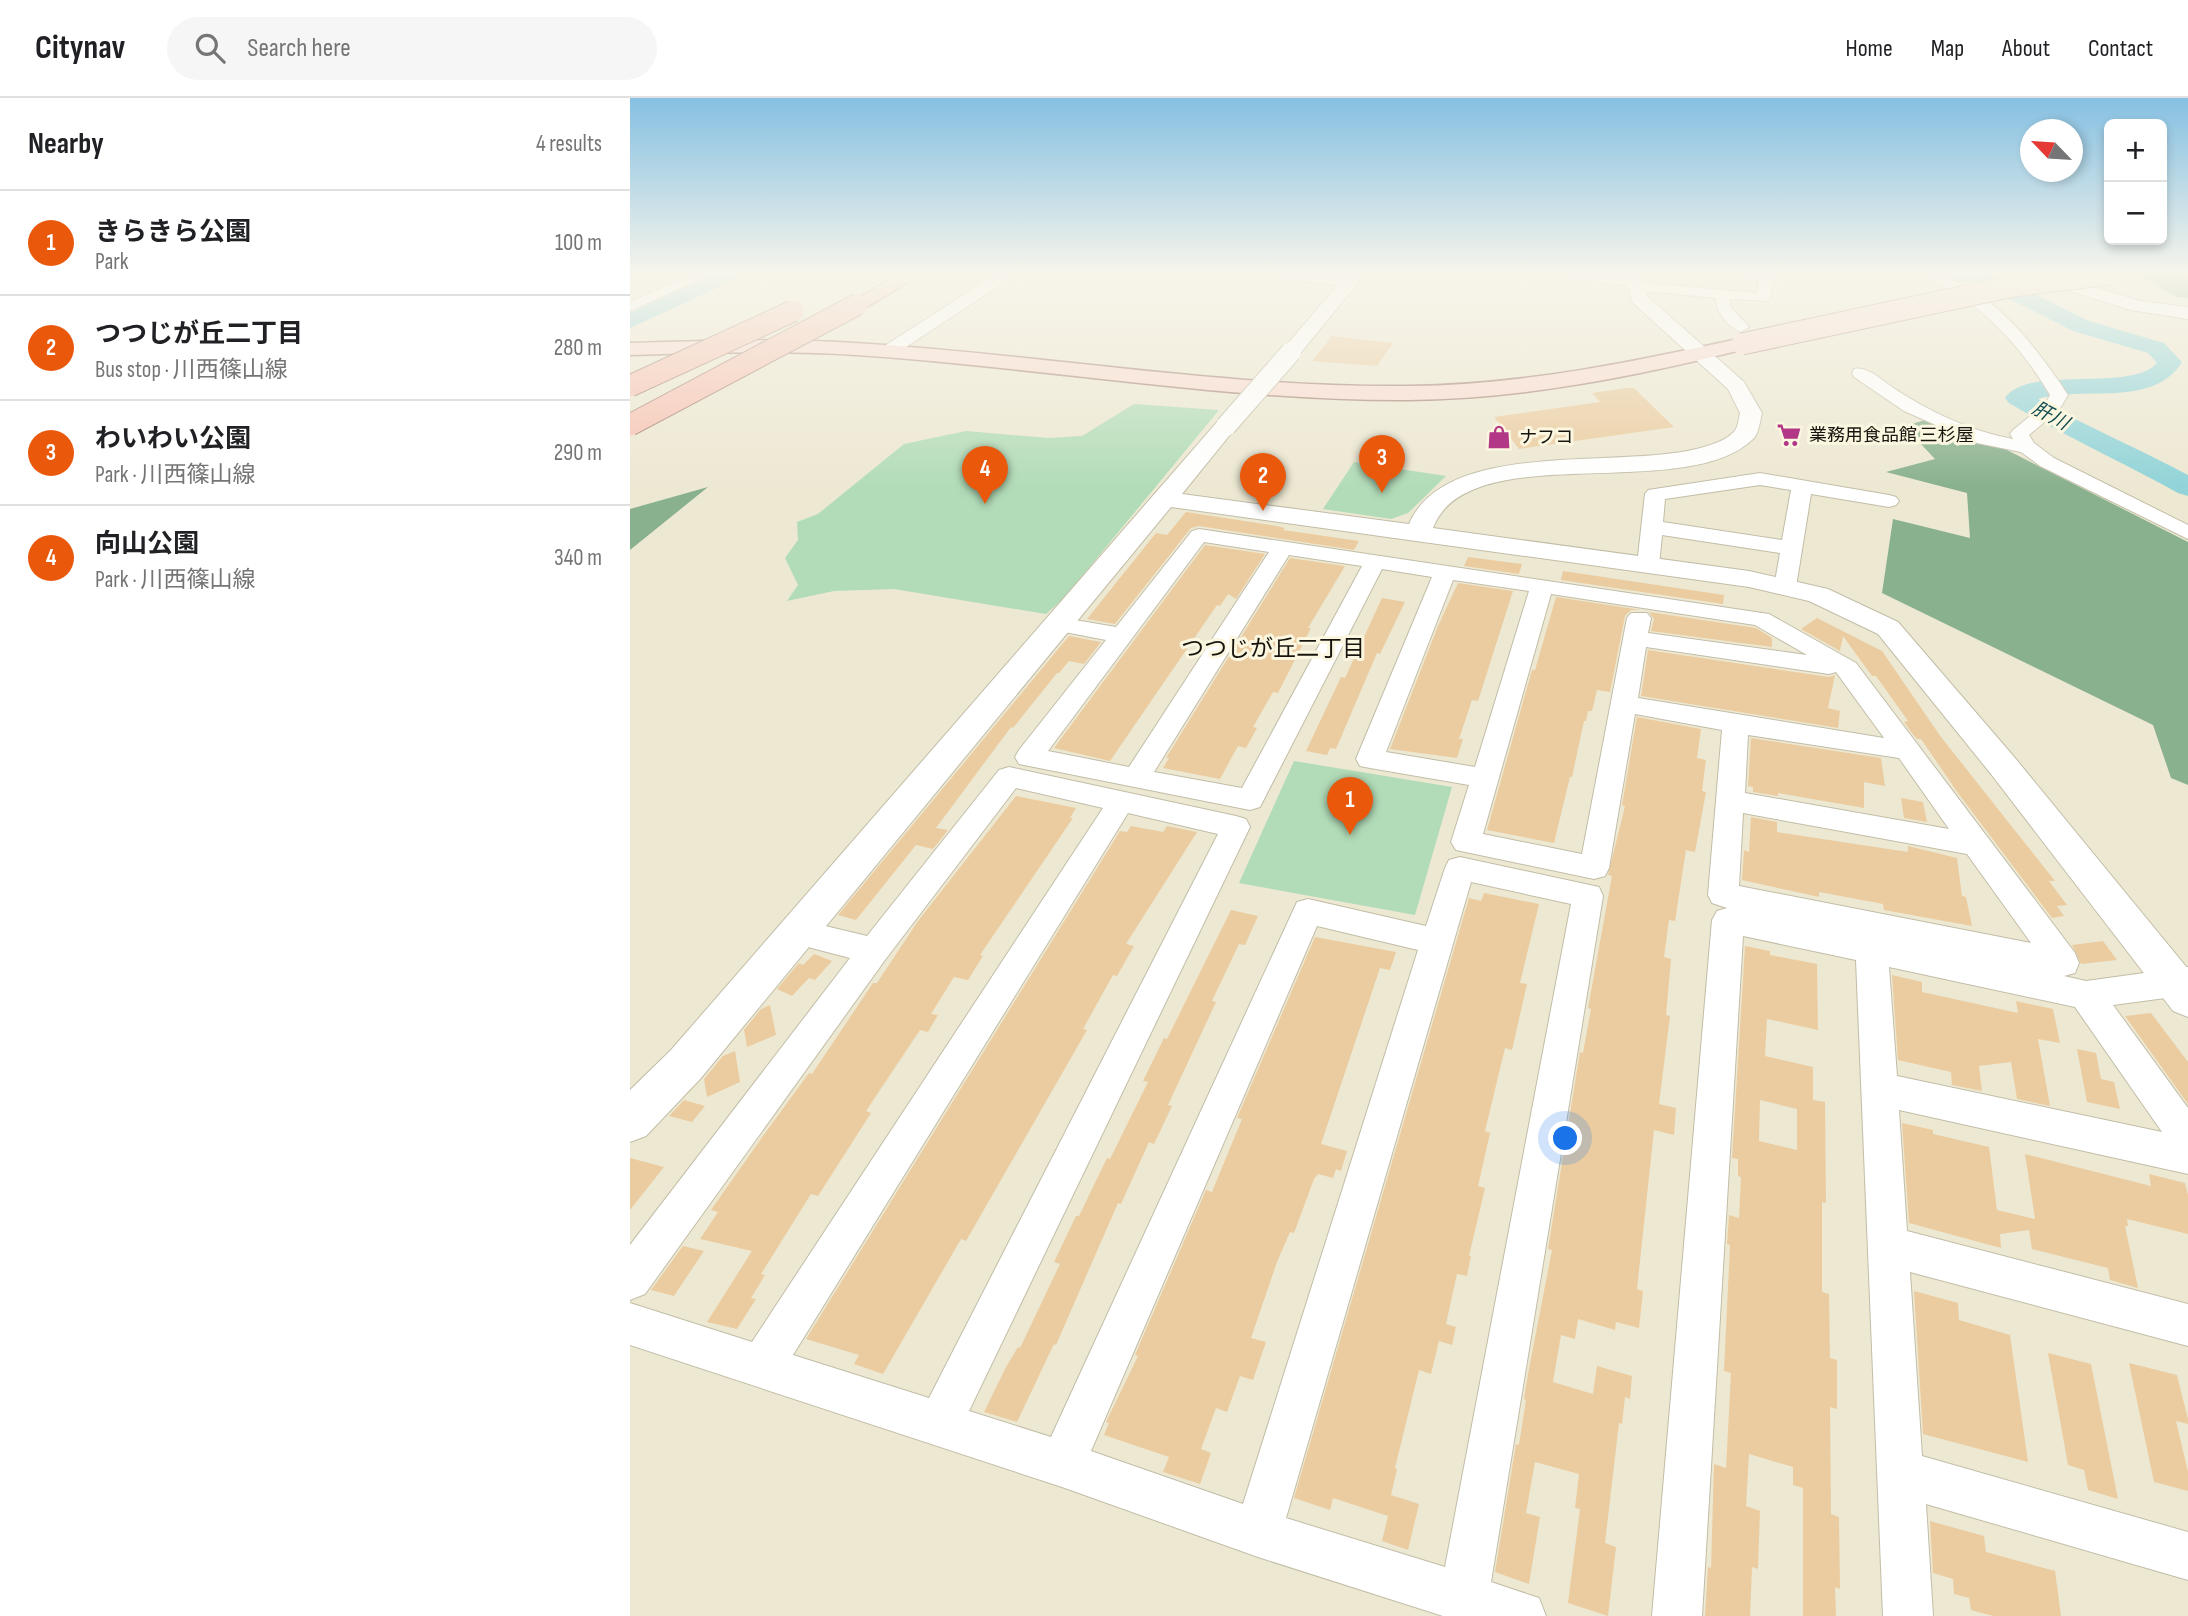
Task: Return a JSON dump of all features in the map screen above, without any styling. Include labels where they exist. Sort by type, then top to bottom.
[{"type":"highway","points":[[630,386],[719,345]]},
{"type":"highway","points":[[630,425],[781,345]]},
{"type":"main road","points":[[895,345],[1202,373],[1391,386],[1493,380],[1696,351]]},
{"type":"main road","points":[[630,349],[748,346],[857,349],[1242,386],[1411,393],[1498,388],[1552,381],[1696,351],[1714,345]]},
{"type":"street","points":[[630,1121],[686,1064],[1057,624],[1167,499],[1226,425],[1297,345]]},
{"type":"street","points":[[1418,533],[1427,512],[1461,488],[1483,478],[1518,471],[1674,462],[1713,454],[1732,445],[1744,434],[1752,416],[1748,400],[1737,386],[1689,345]]},
{"type":"street","points":[[2020,345],[2047,374],[2059,395],[2053,406],[2019,434],[2027,447],[2047,462],[2188,533]]},
{"type":"street","points":[[1860,373],[1910,407],[1984,439],[2027,447]]},
{"type":"street","points":[[1647,565],[1655,494],[1760,479],[1889,501]]},
{"type":"street","points":[[1785,587],[1802,486]]},
{"type":"street","points":[[1167,499],[1647,565],[1785,587],[1818,595],[1888,628],[2184,988]]},
{"type":"street","points":[[1651,527],[1792,548]]},
{"type":"street","points":[[939,1425],[1236,827],[1029,757],[1199,535],[1761,619],[1847,668],[2063,963],[1723,895],[1736,724]]},
{"type":"street","points":[[761,1367],[1283,547]]},
{"type":"street","points":[[630,1279],[874,951],[1009,777],[1250,800],[1375,562]]},
{"type":"street","points":[[1445,573],[1370,759],[1484,778]]},
{"type":"street","points":[[1542,587],[1466,842],[1594,868],[1636,638],[1640,601]]},
{"type":"street","points":[[1057,624],[1120,635]]},
{"type":"street","points":[[1636,638],[1847,668]]},
{"type":"street","points":[[1624,704],[1906,750]]},
{"type":"street","points":[[1731,801],[1976,845]]},
{"type":"street","points":[[1258,1533],[1460,868],[1588,896],[1464,1597]]},
{"type":"street","points":[[1062,1464],[1308,911],[1437,942]]},
{"type":"street","points":[[1677,1616],[1728,920],[2086,995],[2184,988]]},
{"type":"street","points":[[796,932],[874,951]]},
{"type":"street","points":[[1872,950],[1908,1616]]},
{"type":"street","points":[[2086,995],[2188,1139]]},
{"type":"street","points":[[1880,1089],[2188,1156]]},
{"type":"street","points":[[1889,1246],[2188,1325]]},
{"type":"street","points":[[630,1324],[1062,1464],[1258,1533],[1521,1616]]},
{"type":"street","points":[[1899,1474],[2188,1556]]},
{"type":"green space","points":[[1134,404],[1219,410],[1064,598],[1046,614],[894,589],[834,591],[787,601],[798,585],[785,558],[798,540],[797,522],[818,514],[904,444],[966,431],[1049,438],[1082,436]]},
{"type":"green space","points":[[1940,416],[2188,542],[2188,785],[2171,778],[2153,725],[1882,593],[1893,519],[1970,538],[1967,493],[1886,472],[1935,459],[1904,426]]},
{"type":"green space","points":[[1354,462],[1446,476],[1408,513],[1391,519],[1323,509]]},
{"type":"green space","points":[[708,487],[630,550],[630,509]]},
{"type":"green space","points":[[1294,761],[1452,787],[1415,915],[1239,883]]},
{"type":"building","points":[[1325,345],[1392,345],[1377,366],[1312,361]]},
{"type":"building","points":[[1634,388],[1674,427],[1519,449],[1494,417],[1600,402],[1592,393]]},
{"type":"building","points":[[1186,512],[1359,541],[1354,550],[1199,526],[1191,528],[1115,624],[1087,619],[1156,533],[1167,535]]},
{"type":"building","points":[[1205,545],[1265,554],[1236,599],[1228,594],[1220,606],[1217,605],[1110,761],[1054,748]]},
{"type":"building","points":[[1468,557],[1522,564],[1519,574],[1464,566]]},
{"type":"building","points":[[1290,558],[1345,566],[1308,628],[1311,628],[1278,693],[1273,692],[1253,727],[1257,728],[1246,748],[1238,746],[1220,779],[1163,768],[1169,758],[1166,758]]},
{"type":"building","points":[[1563,571],[1724,595],[1723,604],[1561,580]]},
{"type":"building","points":[[1458,583],[1513,591],[1478,701],[1472,700],[1459,739],[1463,739],[1457,758],[1390,749],[1438,626]]},
{"type":"building","points":[[1556,597],[1641,610],[1631,610],[1625,616],[1610,692],[1597,690],[1592,711],[1588,711],[1584,721],[1554,843],[1487,830],[1532,670],[1535,670]]},
{"type":"building","points":[[1382,598],[1405,602],[1380,654],[1377,653],[1336,749],[1330,748],[1327,755],[1306,751],[1341,677],[1345,678]]},
{"type":"building","points":[[1649,612],[1756,628],[1772,638],[1772,647],[1651,631],[1654,619]]},
{"type":"building","points":[[1817,618],[1882,651],[1941,737],[2055,881],[2049,881],[2067,905],[2057,906],[2064,916],[2052,918],[1921,739],[1917,739],[1911,732],[1904,722],[1908,721],[1876,676],[1872,676],[1843,636],[1840,651],[1801,629]]},
{"type":"building","points":[[1069,636],[1101,642],[1084,664],[1069,661],[1013,728],[1011,727],[936,828],[948,830],[933,849],[916,845],[856,920],[838,915]]},
{"type":"building","points":[[1648,650],[1829,677],[1835,675],[1828,708],[1840,711],[1838,728],[1641,696]]},
{"type":"building","points":[[1637,717],[1701,729],[1697,758],[1706,760],[1702,791],[1706,792],[1695,852],[1686,850],[1675,921],[1669,920],[1664,957],[1671,959],[1666,1015],[1670,1016],[1659,1104],[1676,1108],[1674,1135],[1654,1130],[1637,1289],[1643,1291],[1639,1328],[1616,1322],[1615,1330],[1578,1319],[1575,1339],[1561,1335],[1553,1382],[1593,1394],[1597,1366],[1632,1376],[1630,1399],[1625,1397],[1622,1424],[1619,1423],[1605,1543],[1616,1547],[1608,1616],[1568,1603],[1580,1509],[1575,1508],[1579,1474],[1535,1462],[1526,1513],[1540,1517],[1529,1584],[1495,1572],[1552,1250],[1548,1249],[1580,1052],[1583,1053],[1591,1009],[1588,1008],[1612,876],[1608,875],[1625,806],[1622,805]]},
{"type":"building","points":[[1751,738],[1881,758],[1885,786],[1864,782],[1864,808],[1778,793],[1778,796],[1753,792],[1753,787],[1748,786]]},
{"type":"building","points":[[1016,796],[1076,808],[1070,818],[1073,818],[980,955],[983,956],[968,980],[954,977],[931,1014],[938,1015],[928,1032],[920,1030],[866,1111],[871,1113],[818,1196],[811,1194],[761,1274],[765,1275],[751,1298],[756,1299],[737,1329],[707,1322],[752,1251],[700,1239],[718,1212],[711,1210],[809,1073],[812,1074],[918,921]]},
{"type":"building","points":[[1901,798],[1923,802],[1927,822],[1904,818]]},
{"type":"building","points":[[1751,817],[1777,822],[1777,832],[1908,852],[1908,846],[1957,858],[1962,896],[1966,897],[1972,926],[1884,910],[1883,904],[1819,892],[1819,897],[1742,880],[1744,850],[1749,852]]},
{"type":"building","points":[[1131,826],[1163,832],[1167,826],[1197,832],[1126,944],[1134,946],[1117,976],[1113,975],[1083,1029],[1087,1030],[966,1241],[961,1239],[883,1374],[854,1364],[859,1355],[806,1339],[1120,831],[1127,832]]},
{"type":"building","points":[[1484,893],[1539,904],[1520,983],[1527,984],[1512,1050],[1505,1048],[1485,1131],[1490,1133],[1478,1186],[1485,1188],[1467,1276],[1457,1274],[1446,1324],[1456,1327],[1452,1345],[1439,1341],[1431,1374],[1419,1370],[1395,1468],[1397,1469],[1391,1495],[1419,1504],[1408,1550],[1382,1541],[1388,1516],[1333,1498],[1330,1510],[1294,1498],[1469,898],[1481,901]]},
{"type":"building","points":[[1231,910],[1258,916],[1245,945],[1239,944],[1212,1001],[1216,1002],[1168,1105],[1172,1106],[1154,1144],[1149,1142],[1121,1204],[1118,1203],[1056,1345],[1054,1344],[1017,1422],[984,1412],[1006,1367],[1018,1347],[1020,1348],[1060,1264],[1054,1262],[1076,1216],[1079,1216],[1107,1158],[1110,1159],[1148,1082],[1143,1081],[1164,1038],[1167,1039]]},
{"type":"building","points":[[1315,937],[1396,952],[1390,970],[1380,968],[1321,1144],[1347,1151],[1341,1171],[1336,1169],[1333,1178],[1318,1174],[1294,1233],[1290,1232],[1251,1338],[1266,1342],[1253,1380],[1240,1376],[1227,1412],[1216,1408],[1201,1449],[1211,1453],[1200,1484],[1163,1472],[1169,1457],[1104,1435],[1109,1423],[1106,1422],[1138,1356],[1135,1355],[1206,1190],[1212,1192],[1242,1119],[1237,1118]]},
{"type":"building","points":[[2103,941],[2117,960],[2081,964],[2072,945]]},
{"type":"building","points":[[1745,946],[1770,951],[1770,955],[1817,964],[1818,1030],[1767,1019],[1765,1056],[1813,1067],[1813,1100],[1825,1102],[1826,1203],[1822,1202],[1822,1292],[1829,1294],[1830,1358],[1837,1360],[1837,1409],[1830,1407],[1831,1514],[1839,1517],[1840,1589],[1835,1587],[1836,1616],[1803,1616],[1803,1488],[1793,1485],[1793,1467],[1749,1454],[1746,1506],[1760,1511],[1758,1569],[1752,1567],[1750,1616],[1705,1616],[1708,1567],[1711,1568],[1714,1464],[1726,1468],[1731,1373],[1724,1371],[1730,1245],[1727,1244],[1729,1215],[1739,1218],[1741,1177],[1738,1176],[1738,1159],[1732,1158]],"holes":[[[1760,1100],[1797,1109],[1797,1150],[1759,1141]]]},
{"type":"building","points":[[814,954],[832,961],[815,980],[809,978],[792,996],[777,989],[799,963],[803,965]]},
{"type":"building","points":[[1892,975],[1922,982],[1922,992],[2018,1013],[2016,1001],[2053,1009],[2060,1043],[2038,1039],[2050,1106],[2017,1099],[2011,1062],[1979,1066],[1982,1091],[1952,1085],[1951,1072],[1898,1060]]},
{"type":"building","points":[[770,1005],[776,1035],[747,1047],[744,1030],[761,1009]]},
{"type":"building","points":[[2151,1013],[2188,1062],[2188,1104],[2125,1016]]},
{"type":"building","points":[[2077,1049],[2096,1053],[2101,1079],[2114,1082],[2120,1109],[2087,1102]]},
{"type":"building","points":[[735,1051],[740,1082],[707,1097],[704,1079],[723,1056]]},
{"type":"building","points":[[684,1100],[705,1106],[692,1122],[669,1116]]},
{"type":"building","points":[[1902,1123],[1933,1130],[1933,1134],[1989,1147],[1997,1210],[2035,1219],[2025,1154],[2151,1186],[2149,1174],[2185,1183],[2188,1195],[2188,1234],[2127,1219],[2128,1226],[2125,1226],[2138,1288],[2110,1280],[2108,1268],[2032,1249],[2029,1230],[2000,1234],[2001,1248],[1909,1223]]},
{"type":"building","points":[[630,1158],[664,1167],[630,1210]]},
{"type":"building","points":[[683,1246],[704,1251],[674,1296],[651,1290]]},
{"type":"building","points":[[1914,1291],[1958,1303],[1959,1320],[2010,1335],[2028,1462],[1923,1434]]},
{"type":"building","points":[[2048,1353],[2091,1364],[2118,1499],[2088,1490],[2084,1470],[2068,1465]]},
{"type":"building","points":[[2129,1363],[2177,1375],[2188,1419],[2188,1424],[2176,1421],[2188,1472],[2188,1491],[2154,1482]]},
{"type":"building","points":[[1930,1521],[1984,1536],[1986,1552],[2055,1571],[2061,1616],[1993,1616],[1971,1610],[1969,1598],[1954,1594],[1953,1579],[1933,1573]]},
{"type":"waterway","name":"肝川","points":[[2145,345],[2156,348],[2170,362],[2164,371],[2154,377],[2124,384],[2055,387],[2018,398],[2074,431],[2115,447],[2188,487]]},
{"type":"place","name":"業務用食品館 三杉屋","points":[[1789,435]]},
{"type":"place","name":"ナフコ","points":[[1499,437]]},
{"type":"place","name":"わいわい公園","points":[[1382,493]]},
{"type":"place","name":"向山公園","points":[[985,504]]},
{"type":"place","name":"つつじが丘二丁目","points":[[1263,511]]},
{"type":"place","name":"きらきら公園","points":[[1350,835]]},
{"type":"district","name":"つつじが丘二丁目","points":[[1273,648]]}]
